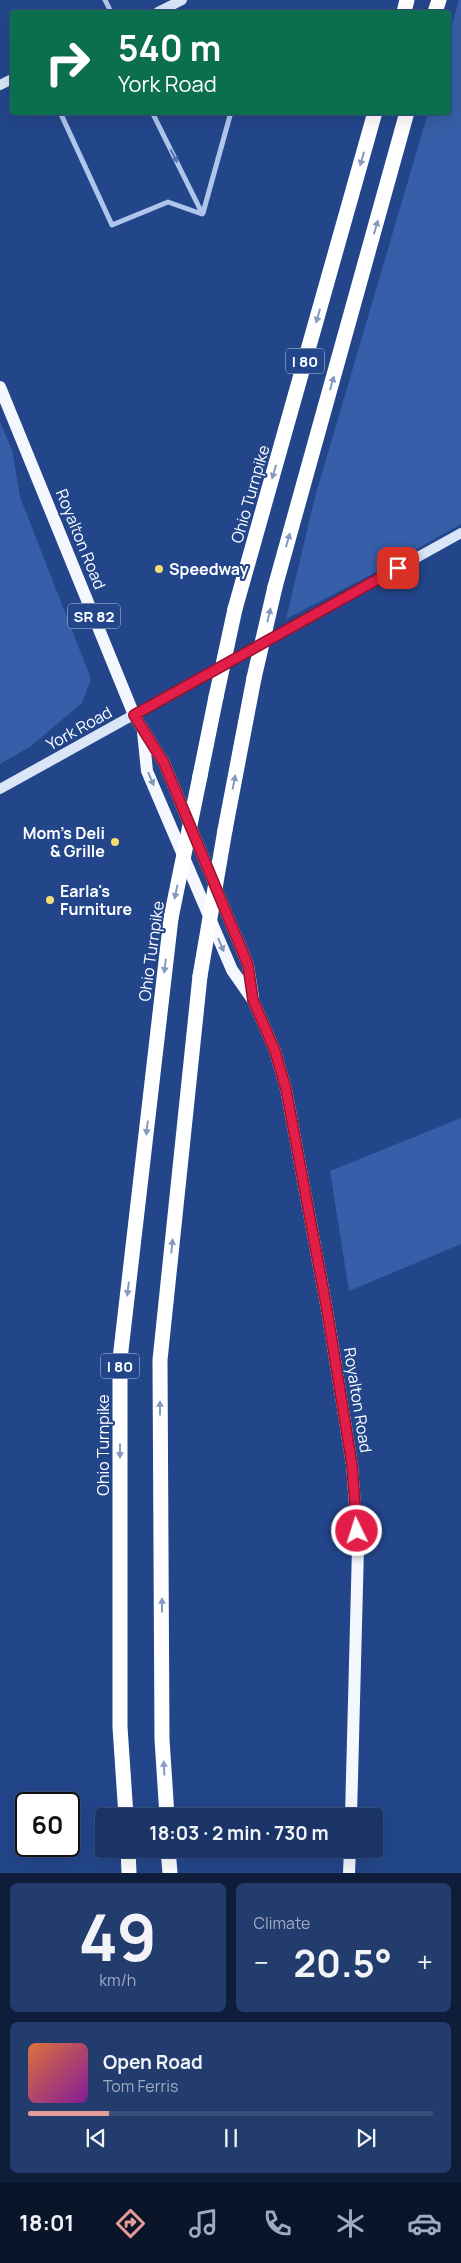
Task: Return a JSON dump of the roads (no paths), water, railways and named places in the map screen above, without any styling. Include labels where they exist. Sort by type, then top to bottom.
[{"type":"highway","name":"Ohio Turnpike","points":[[125,1808],[120,1728],[120,1359],[171,918],[235,609],[374,115]]},
{"type":"highway","name":"I 80","points":[[166,1808],[162,1739],[160,1360],[200,976],[254,678],[275,587],[406,115]]},
{"type":"highway","points":[[129,1858],[130,1873]]},
{"type":"highway","points":[[169,1858],[170,1873]]},
{"type":"main road","name":"Royalton Road","points":[[0,387],[134,715],[164,763],[235,933],[248,965],[253,1000]]},
{"type":"main road","name":"Royalton Road","points":[[143,732],[147,771],[232,970],[253,1000],[275,1051],[286,1089],[327,1310],[352,1465],[358,1548],[351,1808]]},
{"type":"main road","points":[[349,1873],[350,1858]]},
{"type":"street","points":[[162,10],[182,0]]},
{"type":"street","points":[[61,115],[112,225],[168,202],[202,214]]},
{"type":"street","points":[[153,115],[202,214]]},
{"type":"street","points":[[202,214],[230,115]]},
{"type":"street","name":"York Road","points":[[0,789],[461,533]]},
{"type":"place","name":"Speedway","points":[[159,569]]},
{"type":"place","name":"Mom's Deli & Grille","points":[[115,842]]},
{"type":"place","name":"Earla's Furniture","points":[[50,900]]}]
